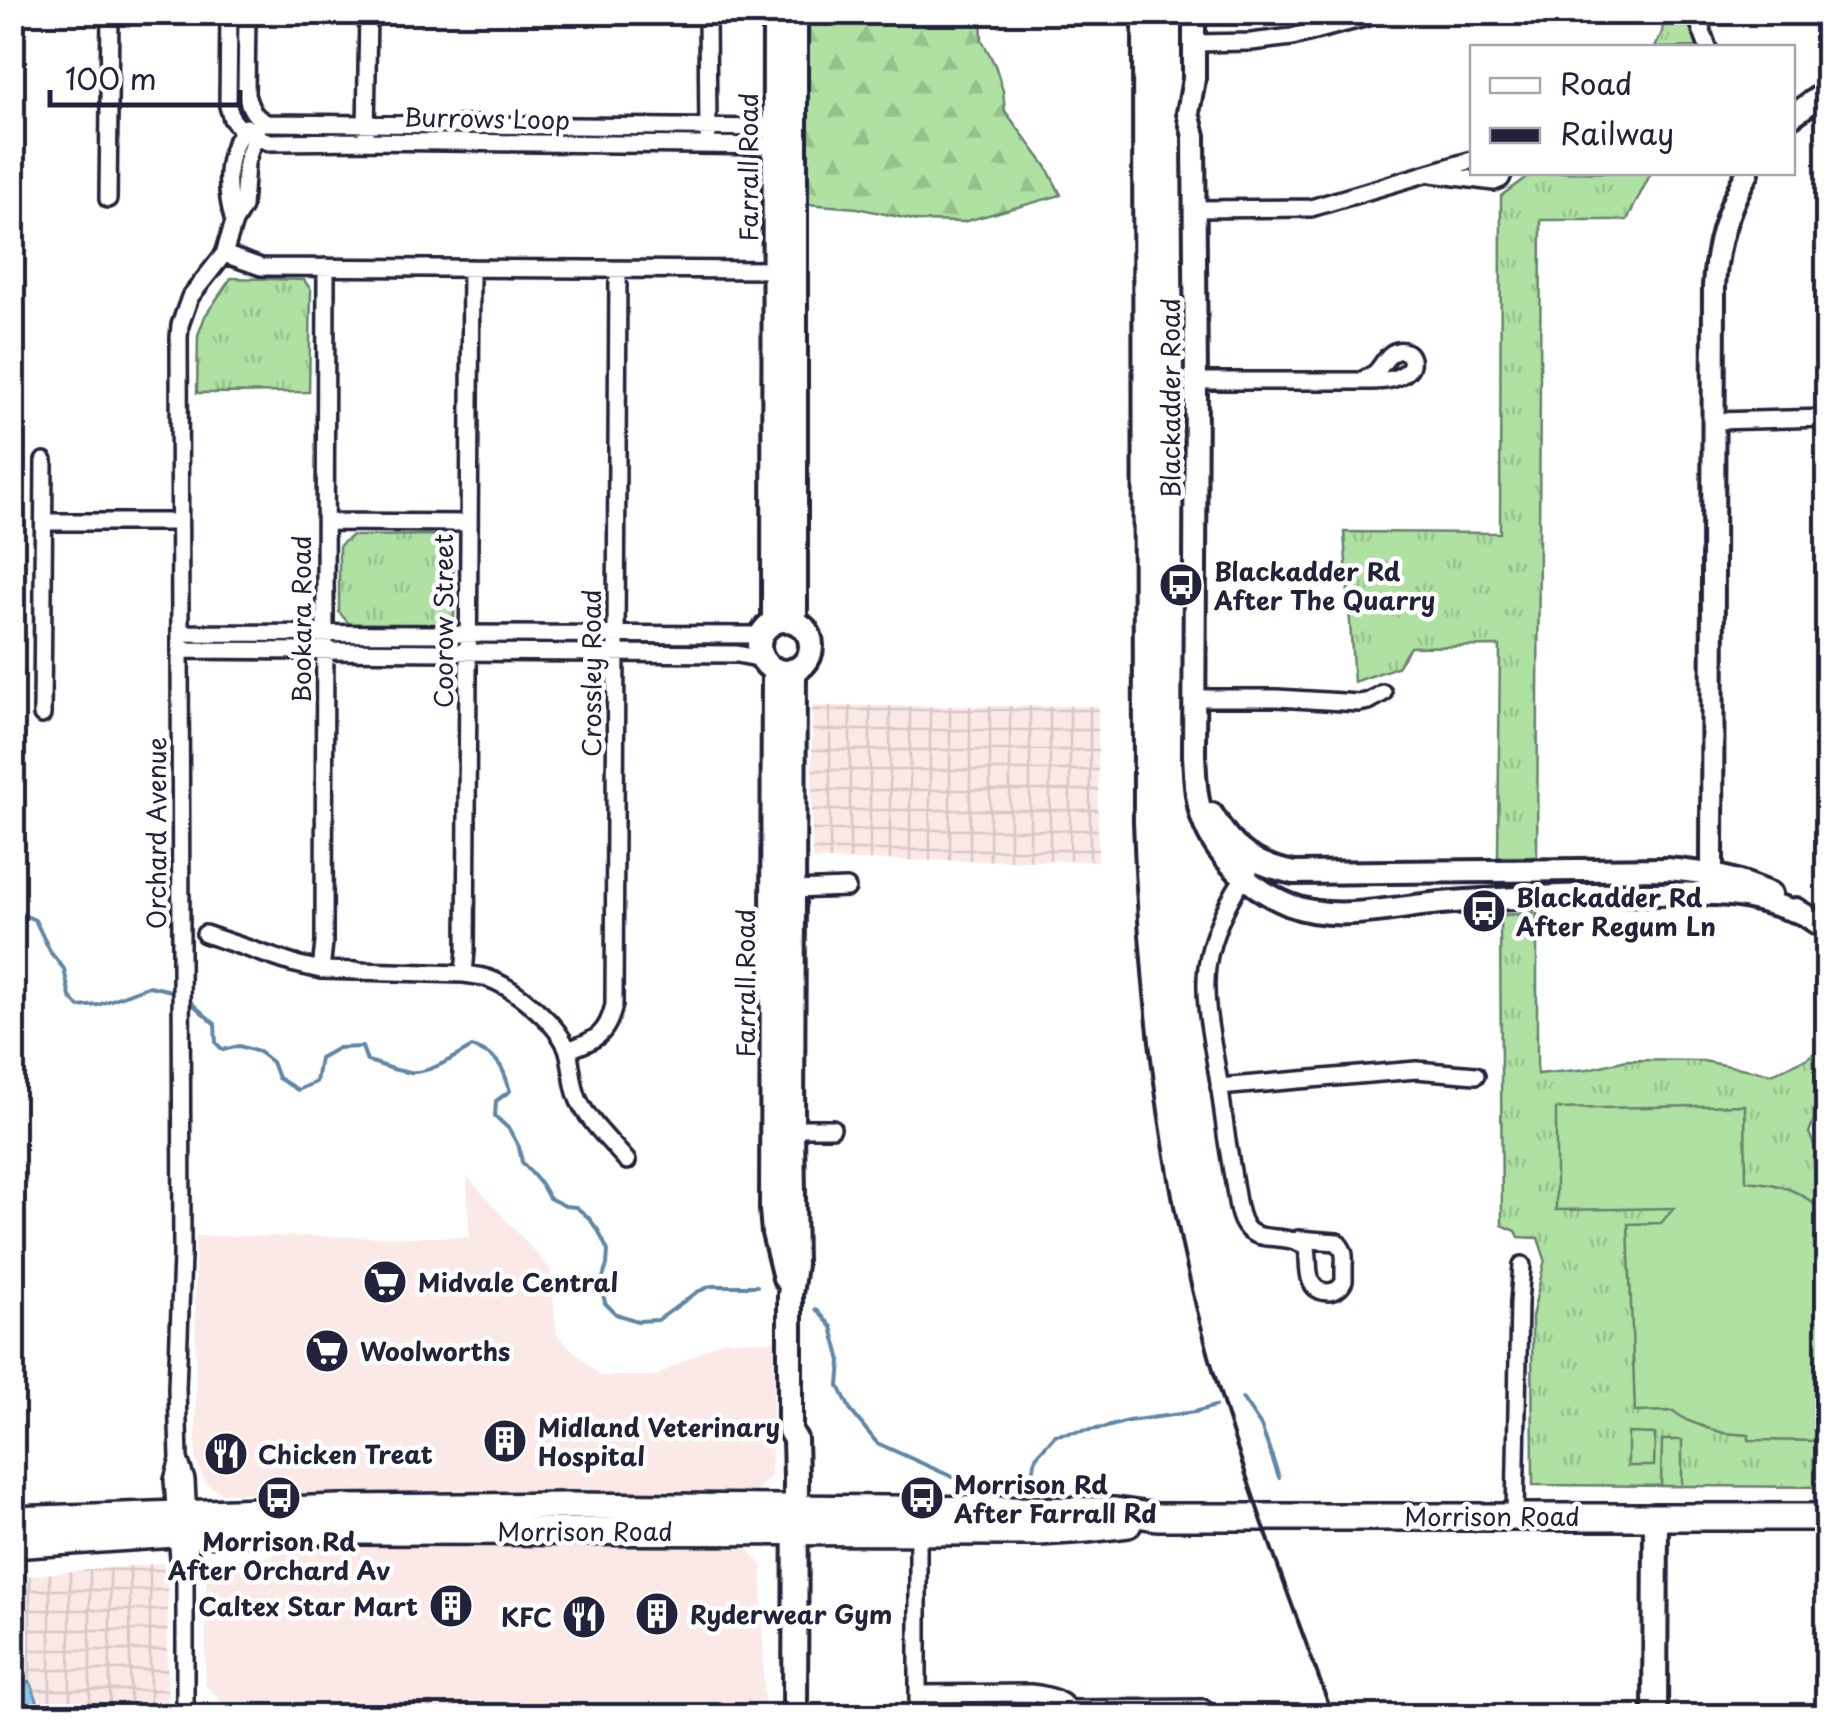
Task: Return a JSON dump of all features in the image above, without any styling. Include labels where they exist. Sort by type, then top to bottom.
[{"type":"main road","name":"Farrall Road","points":[[774,12],[785,137],[777,626]]},
{"type":"main road","name":"Farrall Road","points":[[777,626],[775,270],[794,12]]},
{"type":"main road","points":[[777,626],[808,633],[811,648],[805,662],[777,666],[759,647],[777,626]]},
{"type":"main road","name":"Farrall Road","points":[[777,666],[784,706],[794,890],[783,992]]},
{"type":"main road","name":"Farrall Road","points":[[784,706],[785,1144],[781,1264],[790,1296],[790,1431],[785,1440],[795,1716]]},
{"type":"main road","name":"Morrison Road","points":[[12,1520],[451,1530],[1115,1511],[1157,1517],[1828,1516]]},
{"type":"main road","name":"Morrison Road","points":[[790,1521],[918,1532],[1039,1532],[1087,1529],[1157,1517]]},
{"type":"main road","points":[[1655,1716],[1656,1517]]},
{"type":"main road","name":"Farrall Road","points":[[781,1716],[790,1521]]},
{"type":"main road","name":"Morrison Road","points":[[12,1545],[182,1523]]},
{"type":"street","points":[[108,198],[110,12]]},
{"type":"street","points":[[229,12],[228,106],[232,119],[249,134],[258,119],[246,94],[247,12]]},
{"type":"street","points":[[366,133],[368,12]]},
{"type":"street","points":[[707,12],[708,136]]},
{"type":"street","name":"Blackadder Road","points":[[1194,12],[1194,79],[1188,113],[1194,136],[1194,755],[1197,798],[1206,826],[1228,862],[1250,869],[1294,872],[1634,868],[1712,872],[1776,896],[1828,930]]},
{"type":"street","points":[[1194,43],[1292,37],[1386,12]]},
{"type":"street","points":[[1695,12],[1707,45]]},
{"type":"street","points":[[228,72],[247,72]]},
{"type":"street","points":[[1795,114],[1828,90]]},
{"type":"street","name":"Burrows Loop","points":[[258,119],[366,133],[441,134],[507,143],[572,144],[638,135]]},
{"type":"street","points":[[506,126],[507,143]]},
{"type":"street","name":"Burrows Loop","points":[[441,134],[506,126],[572,126],[638,135],[785,137]]},
{"type":"street","points":[[572,126],[572,144]]},
{"type":"street","name":"Burrows Loop","points":[[249,134],[268,142],[366,133]]},
{"type":"street","name":"Orchard Avenue","points":[[186,1716],[185,1572],[190,1561],[173,1480],[179,1459],[177,1388],[182,1256],[180,324],[190,298],[224,254],[244,202],[249,134]]},
{"type":"street","points":[[1194,209],[1312,208],[1470,161]]},
{"type":"street","points":[[1428,173],[1494,182],[1503,175]]},
{"type":"street","points":[[1707,894],[1712,872],[1715,267],[1723,226],[1746,175]]},
{"type":"street","points":[[224,254],[261,268],[775,270]]},
{"type":"street","name":"Bookara Road","points":[[321,970],[326,268]]},
{"type":"street","name":"Coorow Street","points":[[464,974],[471,268]]},
{"type":"street","name":"Crossley Road","points":[[568,1050],[603,1033],[614,1004],[618,270]]},
{"type":"street","points":[[1196,381],[1361,381]]},
{"type":"street","points":[[1714,420],[1828,418]]},
{"type":"street","points":[[42,715],[44,461]]},
{"type":"street","points":[[44,522],[178,522]]},
{"type":"street","points":[[327,522],[468,523]]},
{"type":"street","points":[[180,632],[695,636],[777,626]]},
{"type":"street","points":[[398,653],[399,634]]},
{"type":"street","points":[[544,635],[544,654]]},
{"type":"street","points":[[695,636],[696,654]]},
{"type":"street","points":[[180,650],[736,654],[777,666]]},
{"type":"street","points":[[1195,698],[1359,703],[1384,693]]},
{"type":"street","points":[[1250,869],[1226,910],[1210,950],[1206,990],[1228,1154],[1243,1224],[1260,1236],[1298,1240]]},
{"type":"street","name":"Blackadder Road","points":[[1250,869],[1264,892],[1314,911],[1341,913],[1578,895],[1707,894],[1736,896],[1804,914]]},
{"type":"street","points":[[1578,870],[1578,895]]},
{"type":"street","points":[[1442,903],[1443,872]]},
{"type":"street","points":[[794,890],[847,888]]},
{"type":"street","points":[[205,934],[321,970],[486,978],[513,993],[554,1026],[568,1050],[578,1100],[627,1161]]},
{"type":"street","points":[[1219,1087],[1416,1070],[1476,1075]]},
{"type":"street","points":[[785,1144],[832,1128]]},
{"type":"street","points":[[1515,1516],[1522,1264]]},
{"type":"street","points":[[918,1532],[918,1716]]},
{"type":"street","points":[[918,1694],[1030,1693],[1056,1698],[1072,1712],[1203,1708],[1212,1716]]},
{"type":"shaded area","points":[[812,706],[1098,706],[1098,861],[812,860]]},
{"type":"shaded area","points":[[467,1176],[550,1269],[557,1335],[600,1376],[656,1376],[723,1340],[775,1341],[771,1476],[748,1498],[222,1493],[206,1484],[196,1461],[195,1236],[469,1237]]},
{"type":"shaded area","points":[[436,1541],[745,1546],[762,1565],[764,1716],[436,1716],[436,1701],[224,1704],[205,1685],[206,1569],[211,1561],[273,1556],[273,1546]]},
{"type":"shaded area","points":[[163,1563],[168,1592],[167,1716],[43,1716],[30,1682],[13,1689],[13,1577]]},
{"type":"shaded area","points":[[360,1701],[436,1701],[436,1716],[360,1716]]},
{"type":"green space","points":[[805,13],[981,13],[982,40],[995,65],[1005,111],[1046,166],[1061,195],[963,222],[918,221],[857,208],[807,204]]},
{"type":"green space","points":[[1665,13],[1689,13],[1700,45],[1656,45]]},
{"type":"green space","points":[[1529,175],[1650,175],[1627,220],[1541,220],[1537,857],[1498,857],[1500,646],[1410,647],[1397,667],[1354,682],[1344,532],[1500,533],[1501,196]]},
{"type":"green space","points":[[231,278],[304,280],[311,290],[309,392],[197,393],[198,335],[205,316]]},
{"type":"green space","points":[[441,535],[453,546],[454,617],[444,624],[350,625],[339,612],[339,546],[351,536]]},
{"type":"green space","points":[[1537,913],[1537,1074],[1627,1060],[1703,1061],[1772,1074],[1806,1059],[1827,1043],[1827,1102],[1817,1110],[1809,1133],[1828,1177],[1827,1487],[1533,1485],[1532,1317],[1545,1259],[1538,1238],[1519,1237],[1516,1231],[1502,1225],[1500,915]]},
{"type":"green space","points":[[1745,1105],[1746,1181],[1791,1190],[1827,1217],[1825,1441],[1749,1440],[1749,1435],[1707,1428],[1673,1411],[1635,1412],[1628,1224],[1661,1223],[1674,1208],[1556,1210],[1556,1109]]},
{"type":"green space","points":[[1628,1433],[1655,1434],[1654,1466],[1628,1466]]},
{"type":"green space","points":[[1662,1440],[1682,1440],[1682,1486],[1661,1486]]},
{"type":"water","points":[[30,1681],[43,1716],[13,1716],[13,1689]]},
{"type":"waterway","points":[[12,910],[35,920],[51,953],[64,969],[70,997],[79,1007],[98,1005],[149,986],[176,992]]},
{"type":"waterway","points":[[188,1000],[215,1024],[216,1043],[223,1050],[239,1046],[259,1052],[272,1062],[278,1078],[298,1090],[316,1082],[320,1058],[338,1048],[362,1047],[367,1061],[409,1072],[433,1068],[472,1047],[494,1058],[510,1091],[496,1101],[495,1116],[509,1129],[522,1162],[549,1198],[576,1207],[598,1230],[608,1251],[601,1284],[605,1303],[616,1314],[637,1321],[658,1320],[711,1286],[757,1286]]},
{"type":"waterway","points":[[816,1309],[832,1327],[841,1361],[839,1386],[851,1411],[877,1443],[959,1480],[1022,1488],[1032,1478],[1036,1457],[1055,1435],[1215,1406]]},
{"type":"waterway","points":[[1242,1398],[1261,1426],[1279,1477]]},
{"type":"railway","points":[[1132,12],[1133,822],[1147,1024],[1165,1158],[1209,1356],[1252,1493],[1333,1716]]},
{"type":"place","name":"Blackadder Rd After The Quarry","points":[[1181,585]]},
{"type":"place","name":"Blackadder Rd After Regum Ln","points":[[1484,911]]},
{"type":"place","name":"Midvale Central","points":[[385,1282]]},
{"type":"place","name":"Woolworths","points":[[327,1351]]},
{"type":"place","name":"Midland Veterinary Hospital","points":[[505,1441]]},
{"type":"place","name":"Chicken Treat","points":[[226,1454]]},
{"type":"place","name":"Morrison Rd After Orchard Av","points":[[279,1498]]},
{"type":"place","name":"Morrison Rd After Farrall Rd","points":[[922,1498]]},
{"type":"place","name":"Caltex Star Mart","points":[[451,1606]]},
{"type":"place","name":"Ryderwear Gym","points":[[657,1614]]},
{"type":"place","name":"KFC","points":[[584,1617]]}]
